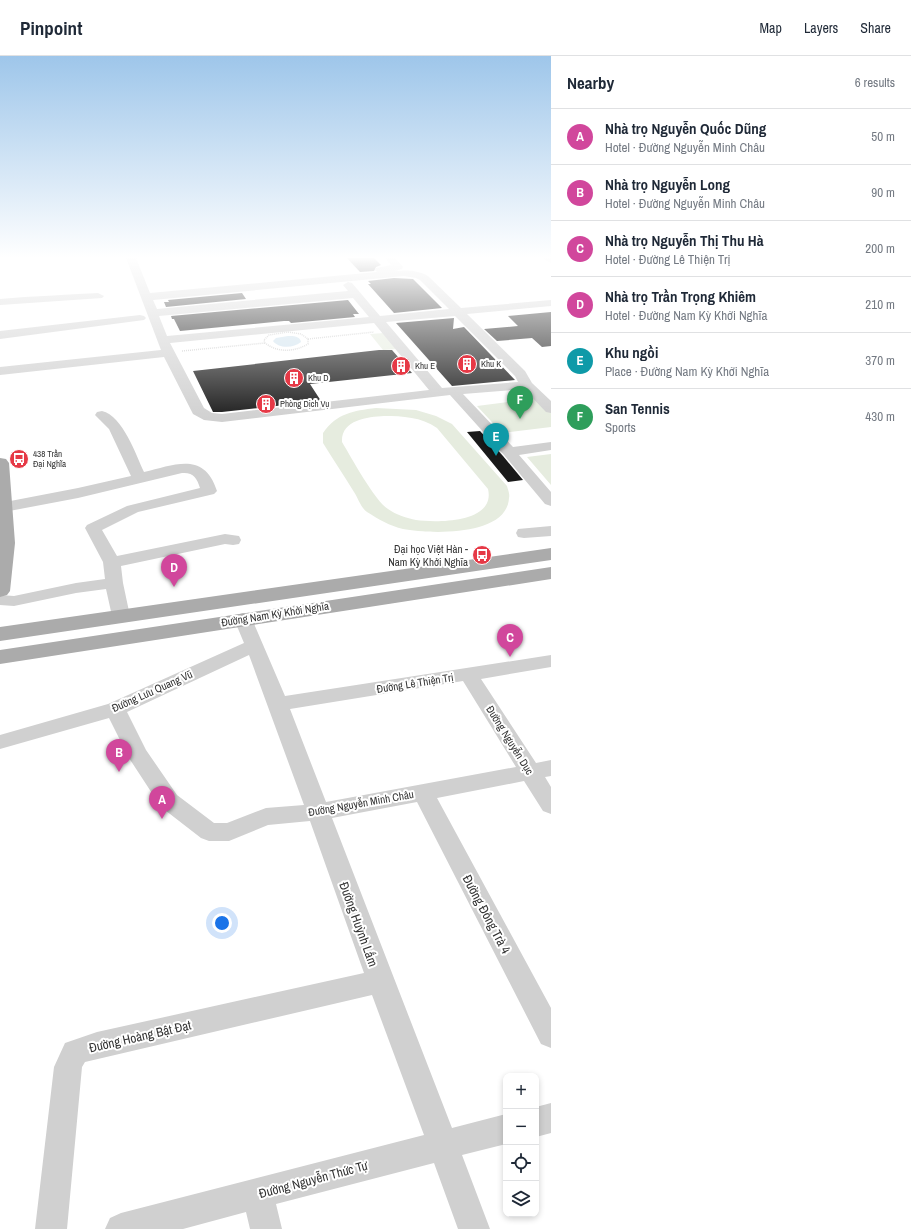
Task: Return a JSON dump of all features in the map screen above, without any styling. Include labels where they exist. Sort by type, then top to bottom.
[{"type":"main road","points":[[0,463],[4,507],[5,548],[0,591]]},
{"type":"main road","name":"Đường Nam Kỳ Khởi Nghĩa","points":[[0,634],[551,554]]},
{"type":"main road","name":"Đường Nam Kỳ Khởi Nghĩa","points":[[0,657],[551,573]]},
{"type":"street","points":[[152,313],[168,353],[198,411],[209,417],[222,418],[453,391],[527,385]]},
{"type":"street","points":[[372,313],[439,393]]},
{"type":"street","points":[[162,340],[448,313]]},
{"type":"street","points":[[458,313],[520,374],[527,385],[551,409]]},
{"type":"street","points":[[0,335],[140,318]]},
{"type":"street","points":[[0,371],[168,353]]},
{"type":"street","points":[[453,391],[509,452],[551,501]]},
{"type":"street","points":[[102,415],[115,427],[139,477]]},
{"type":"street","points":[[509,452],[551,446]]},
{"type":"street","points":[[4,507],[78,493],[139,477],[182,468],[192,468],[199,472],[208,487],[209,492],[133,509],[93,528],[112,562],[114,583],[121,616]]},
{"type":"street","points":[[524,532],[551,531]]},
{"type":"street","points":[[112,562],[134,559],[225,539],[233,540]]},
{"type":"street","points":[[0,600],[14,601],[76,588],[114,583]]},
{"type":"street","name":"Đường Huỳnh Lắm","points":[[244,619],[279,704],[380,981],[444,1145],[474,1229]]},
{"type":"street","name":"Đường Lưu Quang Vũ","points":[[0,742],[115,709],[255,645]]},
{"type":"street","name":"Đường Lê Thiện Trị","points":[[279,704],[551,661]]},
{"type":"street","name":"Đường Nguyễn Dục","points":[[468,674],[541,770],[551,805]]},
{"type":"street","name":"Đường Nguyễn Minh Châu","points":[[115,709],[137,753],[170,801],[209,832],[229,832],[266,817],[318,812],[541,770]]},
{"type":"street","name":"Đường Đông Trà 4","points":[[423,792],[551,1035]]},
{"type":"street","name":"Đường Hoàng Bật Đạt","points":[[51,1229],[68,1067],[76,1052],[97,1045],[380,981]]},
{"type":"street","points":[[539,1121],[551,1118]]},
{"type":"street","name":"Đường Nguyễn Thức Tự","points":[[121,1229],[503,1131]]},
{"type":"street","points":[[258,1194],[266,1229]]},
{"type":"path","points":[[265,343],[264,340],[269,335],[281,332],[295,332],[306,336],[308,339],[386,331]]},
{"type":"path","points":[[168,353],[265,343],[272,348],[292,350],[308,344],[308,339]]},
{"type":"shaded area","points":[[384,333],[397,349],[383,350],[370,334]]},
{"type":"shaded area","points":[[539,398],[551,410],[551,427],[502,433],[477,406]]},
{"type":"shaded area","points":[[376,408],[416,410],[436,416],[452,424],[507,486],[509,496],[505,511],[495,520],[481,526],[447,532],[415,531],[398,528],[367,512],[361,505],[323,443],[323,433],[334,421],[346,414]],"holes":[[[384,416],[418,419],[437,428],[488,489],[488,500],[483,509],[474,515],[463,518],[425,521],[402,516],[391,511],[383,504],[364,478],[342,442],[343,435],[350,424],[370,417]]]},
{"type":"shaded area","points":[[551,454],[551,485],[527,457]]},
{"type":"water","points":[[288,336],[298,337],[301,342],[295,346],[287,347],[276,344],[273,341],[276,338]]},
{"type":"building","points":[[207,313],[358,313],[359,314],[353,314],[355,317],[291,323],[289,321],[284,321],[180,331],[171,316]]},
{"type":"building","points":[[551,313],[551,346],[542,347],[532,338],[497,341],[484,329],[518,326],[508,316]]},
{"type":"building","name":"Khu K","points":[[454,318],[453,329],[464,327],[515,380],[452,386],[396,323]]},
{"type":"building","points":[[379,350],[392,350],[412,373],[310,384],[321,401],[213,412],[193,371]]},
{"type":"building","points":[[480,431],[523,480],[508,482],[467,432]]},
{"type":"place","name":"Khu K","points":[[467,364]]},
{"type":"place","name":"Khu E","points":[[401,366]]},
{"type":"place","name":"Khu D","points":[[294,378]]},
{"type":"place","name":"Phòng Dịch Vụ","points":[[266,404]]},
{"type":"place","name":"San Tennis","points":[[520,419]]},
{"type":"place","name":"Khu ngồi","points":[[496,456]]},
{"type":"place","name":"438 Trần Đại Nghĩa","points":[[19,459]]},
{"type":"place","name":"Đại học Việt Hàn - Nam Kỳ Khởi Nghĩa","points":[[482,555]]},
{"type":"place","name":"Nhà trọ Trần Trọng Khiêm","points":[[174,587]]},
{"type":"place","name":"Nhà trọ Nguyễn Thị Thu Hà","points":[[510,657]]},
{"type":"place","name":"Nhà trọ Nguyễn Long","points":[[119,772]]},
{"type":"place","name":"Nhà trọ Nguyễn Quốc Dũng","points":[[162,819]]}]
